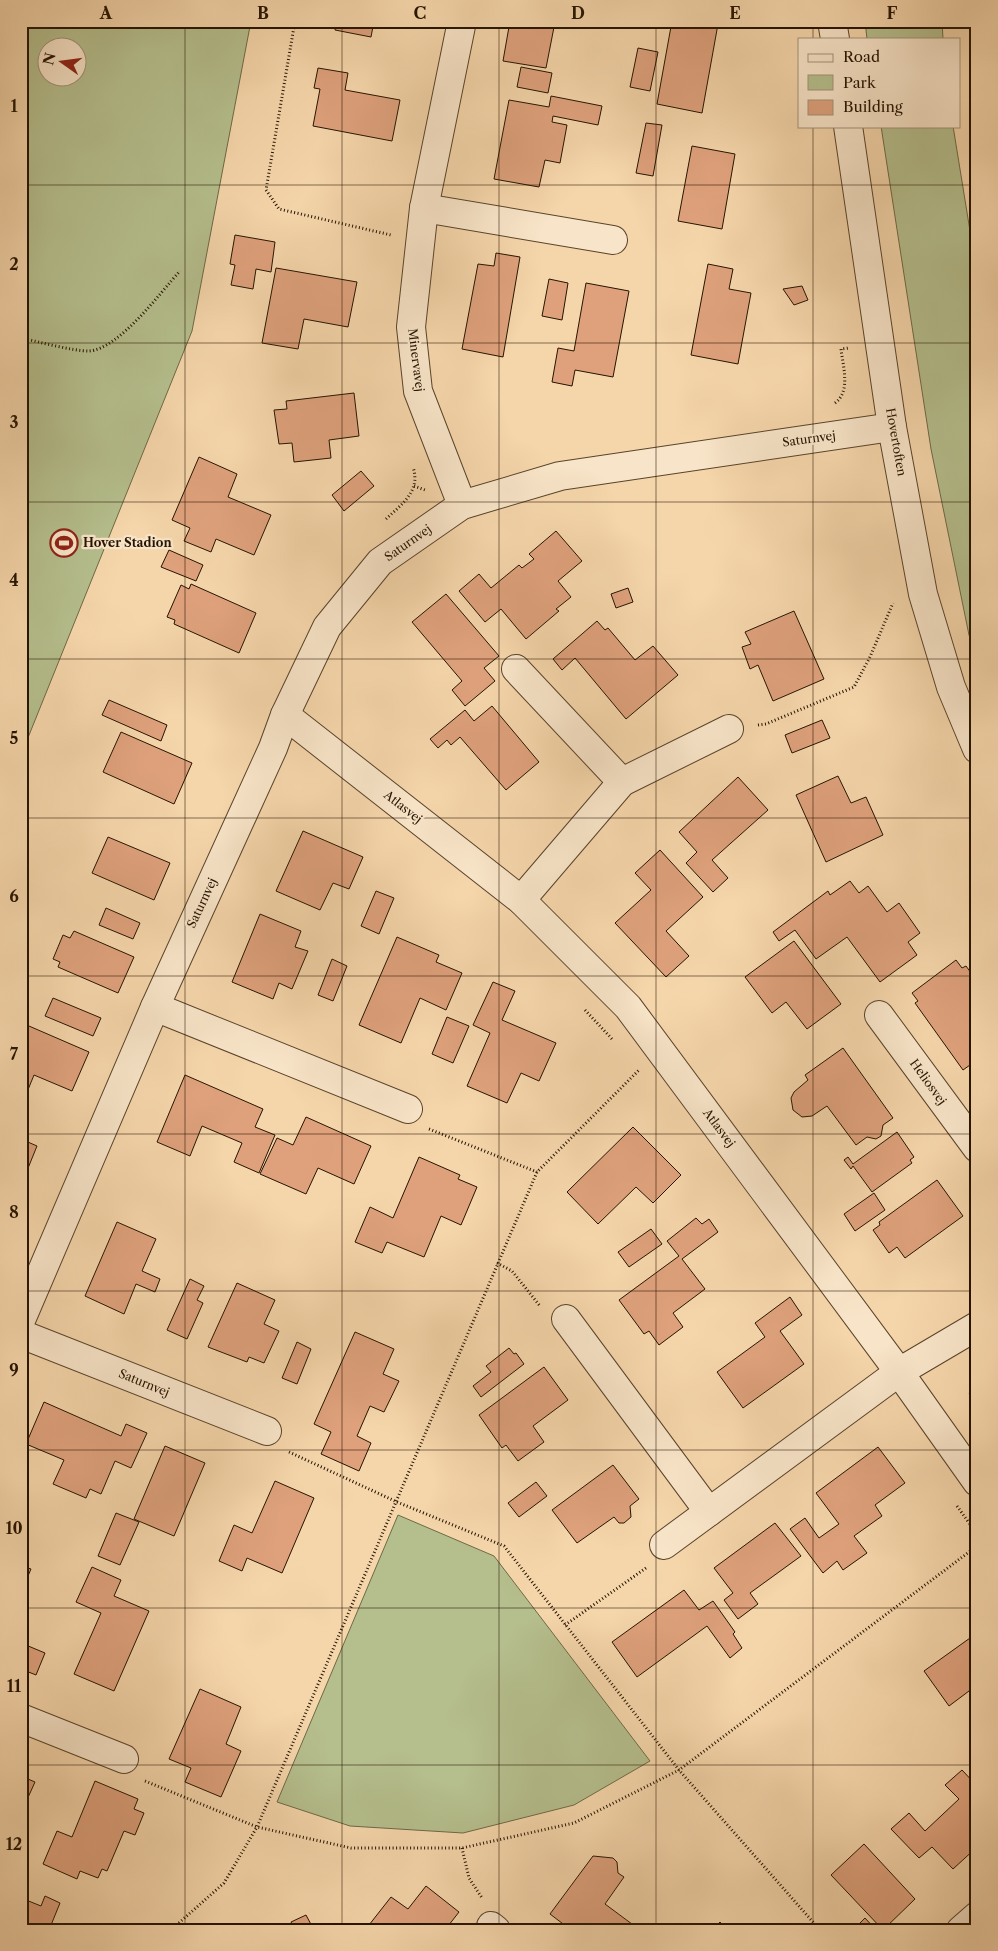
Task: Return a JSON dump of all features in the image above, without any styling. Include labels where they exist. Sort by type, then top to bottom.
[{"type":"street","name":"Minervavej","points":[[462,21],[424,208],[411,327],[418,391],[462,505]]},
{"type":"street","points":[[832,21],[835,38]]},
{"type":"street","name":"Hovertoften","points":[[848,128],[892,427],[923,594],[951,687],[977,750]]},
{"type":"street","points":[[424,208],[612,240]]},
{"type":"street","name":"Saturnvej","points":[[21,1320],[155,1007],[273,748],[285,715],[327,627],[380,562],[462,505],[560,476],[892,427]]},
{"type":"street","points":[[516,669],[622,782]]},
{"type":"street","name":"Atlasvej","points":[[285,715],[521,900],[628,1006],[899,1372],[977,1482]]},
{"type":"street","points":[[521,900],[622,782],[729,729]]},
{"type":"street","points":[[155,1007],[408,1109]]},
{"type":"street","name":"Heliosvej","points":[[879,1015],[977,1148]]},
{"type":"street","points":[[566,1319],[709,1512]]},
{"type":"street","points":[[664,1545],[899,1372],[977,1326]]},
{"type":"street","name":"Saturnvej","points":[[21,1334],[267,1432]]},
{"type":"street","points":[[21,1718],[124,1760]]},
{"type":"street","points":[[961,1930],[977,1916]]},
{"type":"path","points":[[296,21],[266,190],[279,209],[420,242]]},
{"type":"path","points":[[21,338],[88,351],[103,348],[131,325],[180,271]]},
{"type":"path","points":[[729,729],[766,724],[854,687],[870,657],[895,599],[923,594]]},
{"type":"path","points":[[171,1930],[224,1883],[257,1827],[537,1172],[640,1070]]},
{"type":"path","points":[[408,1109],[418,1125],[537,1172]]},
{"type":"path","points":[[497,1263],[512,1271],[554,1323],[566,1319]]},
{"type":"path","points":[[267,1432],[276,1446],[397,1502],[504,1546],[679,1770],[820,1930]]},
{"type":"path","points":[[565,1625],[655,1562],[664,1545]]},
{"type":"path","points":[[124,1760],[136,1777],[257,1827],[351,1848],[462,1848],[574,1824],[679,1770],[977,1546]]},
{"type":"path","points":[[462,1848],[469,1878],[490,1910],[494,1928]]},
{"type":"green space","name":"Hover Stadion","points":[[21,21],[251,21],[192,331],[21,755]]},
{"type":"green space","points":[[865,21],[942,21],[943,38],[867,38]]},
{"type":"green space","points":[[881,128],[953,128],[977,274],[977,659],[969,635],[931,449]]},
{"type":"green space","points":[[398,1515],[494,1556],[650,1761],[574,1805],[463,1833],[350,1826],[277,1802]]},
{"type":"building","points":[[336,21],[374,21],[371,37],[335,30]]},
{"type":"building","points":[[510,21],[581,21],[580,26],[555,22],[546,68],[503,61]]},
{"type":"building","points":[[672,21],[703,21],[718,24],[702,113],[657,104]]},
{"type":"building","points":[[638,48],[658,52],[650,91],[630,87]]},
{"type":"building","points":[[521,67],[552,73],[548,93],[517,87]]},
{"type":"building","points":[[318,68],[348,73],[345,90],[400,100],[392,141],[313,126],[320,89],[314,88]]},
{"type":"building","points":[[551,96],[602,106],[598,125],[553,116],[552,122],[567,125],[560,163],[545,160],[539,187],[494,179],[509,100],[549,107]]},
{"type":"building","points":[[646,123],[662,125],[653,176],[636,173]]},
{"type":"building","points":[[692,146],[735,154],[722,229],[678,221]]},
{"type":"building","points":[[235,235],[275,242],[271,272],[256,269],[253,289],[231,285],[235,265],[230,264]]},
{"type":"building","points":[[496,253],[520,257],[503,357],[462,349],[478,264],[494,266]]},
{"type":"building","points":[[708,264],[733,269],[729,289],[751,293],[738,364],[691,355]]},
{"type":"building","points":[[276,268],[357,282],[348,327],[304,319],[298,349],[262,343]]},
{"type":"building","points":[[549,279],[568,283],[562,320],[542,316]]},
{"type":"building","points":[[586,283],[629,291],[613,377],[575,370],[572,386],[552,382],[558,348],[574,351]]},
{"type":"building","points":[[802,286],[808,300],[794,305],[783,289]]},
{"type":"building","points":[[354,393],[359,436],[329,440],[331,458],[294,462],[292,443],[279,444],[274,410],[287,409],[286,401]]},
{"type":"building","points":[[199,457],[237,474],[228,497],[271,515],[254,555],[216,539],[211,552],[184,541],[190,528],[172,520]]},
{"type":"building","points":[[361,471],[374,486],[344,511],[332,495]]},
{"type":"building","points":[[556,531],[582,561],[558,581],[571,597],[556,609],[559,611],[526,639],[501,609],[485,622],[459,591],[479,574],[491,588],[519,565],[522,568],[534,559],[529,554]]},
{"type":"building","points":[[169,550],[203,565],[196,581],[161,567]]},
{"type":"building","points":[[191,584],[256,613],[239,653],[174,624],[175,620],[167,617],[181,585],[189,589]]},
{"type":"building","points":[[628,588],[633,602],[616,608],[611,594]]},
{"type":"building","points":[[446,594],[499,656],[484,668],[495,681],[465,706],[452,690],[462,681],[412,622]]},
{"type":"building","points":[[794,611],[824,679],[773,701],[758,665],[750,669],[742,647],[751,644],[745,632]]},
{"type":"building","points":[[597,621],[605,630],[608,628],[635,660],[653,646],[678,675],[626,719],[575,658],[562,670],[553,659]]},
{"type":"building","points":[[109,700],[167,725],[161,741],[102,715]]},
{"type":"building","points":[[492,706],[539,762],[506,790],[460,737],[451,745],[447,740],[438,748],[430,739],[465,710],[474,721]]},
{"type":"building","points":[[822,720],[830,738],[792,753],[785,735]]},
{"type":"building","points":[[121,732],[192,763],[174,804],[103,772]]},
{"type":"building","points":[[838,776],[851,803],[866,797],[883,835],[826,862],[796,795]]},
{"type":"building","points":[[738,777],[768,810],[712,860],[728,878],[713,892],[686,863],[697,852],[679,832]]},
{"type":"building","points":[[303,831],[363,857],[349,889],[333,883],[320,910],[276,891]]},
{"type":"building","points":[[108,837],[170,863],[154,900],[92,873]]},
{"type":"building","points":[[660,850],[703,897],[666,931],[689,956],[666,977],[615,923],[651,890],[635,873]]},
{"type":"building","points":[[850,881],[859,893],[868,886],[887,912],[899,903],[920,933],[908,942],[917,955],[880,982],[847,937],[816,959],[795,930],[779,941],[773,932],[828,891],[830,895]]},
{"type":"building","points":[[376,891],[394,898],[379,934],[361,926]]},
{"type":"building","points":[[106,908],[140,923],[133,939],[99,925]]},
{"type":"building","points":[[260,914],[301,931],[295,947],[308,951],[292,989],[279,983],[273,999],[232,982]]},
{"type":"building","points":[[74,931],[134,957],[118,993],[58,967],[60,962],[53,959],[63,935],[70,938]]},
{"type":"building","points":[[397,937],[439,955],[436,962],[462,973],[446,1010],[420,998],[401,1043],[359,1025]]},
{"type":"building","points":[[794,941],[841,1004],[807,1029],[786,1002],[772,1013],[745,977]]},
{"type":"building","points":[[332,959],[347,966],[333,1001],[318,995]]},
{"type":"building","points":[[956,960],[962,968],[966,966],[977,981],[977,1060],[963,1070],[915,1003],[918,1001],[912,993]]},
{"type":"building","points":[[493,982],[515,991],[502,1020],[556,1043],[539,1081],[521,1073],[507,1103],[467,1086],[490,1033],[473,1025]]},
{"type":"building","points":[[53,998],[101,1018],[93,1036],[45,1016]]},
{"type":"building","points":[[21,1007],[27,1009],[22,1023],[89,1052],[72,1091],[34,1075],[25,1097],[21,1095]]},
{"type":"building","points":[[447,1017],[469,1026],[453,1063],[432,1054]]},
{"type":"building","points":[[843,1048],[893,1118],[883,1125],[881,1136],[876,1139],[867,1137],[856,1145],[827,1106],[812,1116],[802,1117],[793,1110],[791,1098],[794,1092],[808,1080],[805,1075]]},
{"type":"building","points":[[185,1075],[263,1109],[255,1127],[275,1135],[259,1173],[234,1162],[242,1143],[202,1126],[190,1156],[157,1142]]},
{"type":"building","points":[[306,1117],[371,1146],[354,1184],[318,1168],[306,1194],[260,1174],[277,1138],[293,1145]]},
{"type":"building","points":[[633,1127],[681,1175],[653,1203],[636,1187],[598,1224],[567,1192]]},
{"type":"building","points":[[897,1132],[914,1157],[910,1160],[912,1163],[872,1192],[853,1166],[851,1169],[844,1160],[848,1157],[853,1164]]},
{"type":"building","points":[[21,1139],[37,1146],[22,1183],[21,1183]]},
{"type":"building","points":[[419,1157],[460,1175],[458,1179],[477,1187],[461,1225],[441,1216],[424,1257],[387,1242],[382,1253],[355,1242],[370,1207],[393,1218]]},
{"type":"building","points":[[937,1180],[963,1216],[905,1258],[897,1247],[889,1253],[873,1230],[880,1225],[879,1222]]},
{"type":"building","points":[[874,1193],[885,1210],[855,1231],[844,1214]]},
{"type":"building","points":[[696,1218],[702,1224],[709,1219],[718,1232],[682,1259],[705,1289],[673,1313],[683,1327],[659,1345],[649,1331],[644,1334],[619,1300],[679,1256],[667,1241]]},
{"type":"building","points":[[117,1222],[156,1239],[142,1271],[160,1279],[155,1292],[136,1284],[124,1314],[85,1296]]},
{"type":"building","points":[[651,1229],[662,1244],[629,1267],[618,1252]]},
{"type":"building","points":[[190,1279],[204,1286],[197,1300],[203,1303],[187,1339],[167,1330]]},
{"type":"building","points":[[237,1283],[275,1300],[264,1324],[279,1331],[264,1363],[249,1357],[247,1362],[208,1347]]},
{"type":"building","points":[[790,1297],[802,1315],[780,1331],[804,1364],[743,1408],[717,1372],[765,1337],[755,1323]]},
{"type":"building","points":[[355,1332],[394,1349],[383,1374],[399,1381],[384,1412],[370,1406],[357,1436],[371,1443],[359,1471],[321,1454],[331,1432],[314,1424]]},
{"type":"building","points":[[297,1342],[311,1349],[297,1384],[282,1378]]},
{"type":"building","points":[[509,1348],[514,1354],[516,1353],[524,1364],[481,1397],[473,1386],[491,1372],[486,1366]]},
{"type":"building","points":[[544,1367],[568,1400],[533,1426],[544,1442],[518,1461],[506,1445],[502,1448],[479,1415]]},
{"type":"building","points":[[977,1388],[977,1404],[969,1393]]},
{"type":"building","points":[[44,1402],[121,1436],[126,1424],[147,1433],[131,1468],[115,1461],[101,1494],[90,1489],[86,1498],[53,1484],[64,1460],[26,1444]]},
{"type":"building","points":[[165,1446],[205,1463],[174,1536],[134,1519]]},
{"type":"building","points":[[878,1447],[905,1483],[875,1505],[882,1516],[854,1536],[867,1553],[843,1570],[837,1561],[823,1573],[790,1529],[805,1518],[819,1538],[839,1524],[816,1493]]},
{"type":"building","points":[[613,1465],[639,1499],[630,1506],[631,1517],[624,1523],[619,1523],[614,1517],[577,1543],[552,1510]]},
{"type":"building","points":[[275,1481],[314,1498],[282,1573],[247,1558],[242,1571],[219,1561],[234,1525],[252,1533]]},
{"type":"building","points":[[536,1482],[547,1496],[519,1517],[508,1503]]},
{"type":"building","points":[[116,1513],[139,1522],[120,1565],[98,1556]]},
{"type":"building","points":[[775,1523],[801,1556],[750,1593],[758,1604],[738,1619],[724,1600],[733,1593],[714,1568]]},
{"type":"building","points":[[21,1557],[26,1559],[23,1566],[31,1569],[21,1592]]},
{"type":"building","points":[[92,1567],[121,1580],[114,1596],[149,1611],[114,1691],[74,1674],[101,1613],[76,1602]]},
{"type":"building","points":[[684,1590],[699,1610],[713,1601],[735,1632],[733,1634],[742,1648],[730,1658],[707,1626],[637,1677],[612,1642]]},
{"type":"building","points":[[977,1633],[977,1685],[949,1706],[924,1671]]},
{"type":"building","points":[[21,1643],[45,1653],[36,1675],[21,1669]]},
{"type":"building","points":[[200,1689],[241,1707],[226,1744],[241,1751],[221,1797],[185,1782],[191,1768],[169,1759]]},
{"type":"building","points":[[962,1770],[977,1786],[977,1847],[953,1869],[932,1847],[919,1858],[891,1829],[909,1813],[925,1831],[959,1799],[945,1785]]},
{"type":"building","points":[[21,1776],[35,1782],[21,1813]]},
{"type":"building","points":[[95,1781],[138,1799],[134,1809],[144,1813],[135,1835],[124,1831],[107,1871],[102,1869],[98,1878],[80,1871],[77,1879],[43,1864],[57,1831],[72,1837]]},
{"type":"building","points":[[864,1844],[915,1899],[883,1930],[831,1875]]},
{"type":"building","points":[[593,1856],[613,1858],[617,1862],[618,1873],[624,1877],[605,1904],[640,1930],[571,1930],[550,1914]]},
{"type":"building","points":[[426,1886],[459,1912],[445,1930],[362,1930],[361,1927],[369,1925],[391,1897],[408,1909]]},
{"type":"building","points":[[45,1896],[60,1903],[49,1930],[21,1930],[21,1898],[41,1906]]},
{"type":"building","points":[[306,1915],[314,1930],[295,1930],[291,1922]]},
{"type":"building","points":[[865,1918],[876,1930],[853,1930]]},
{"type":"building","points":[[720,1922],[727,1930],[712,1930]]},
{"type":"place","name":"Hover Stadion","points":[[64,543]]}]
